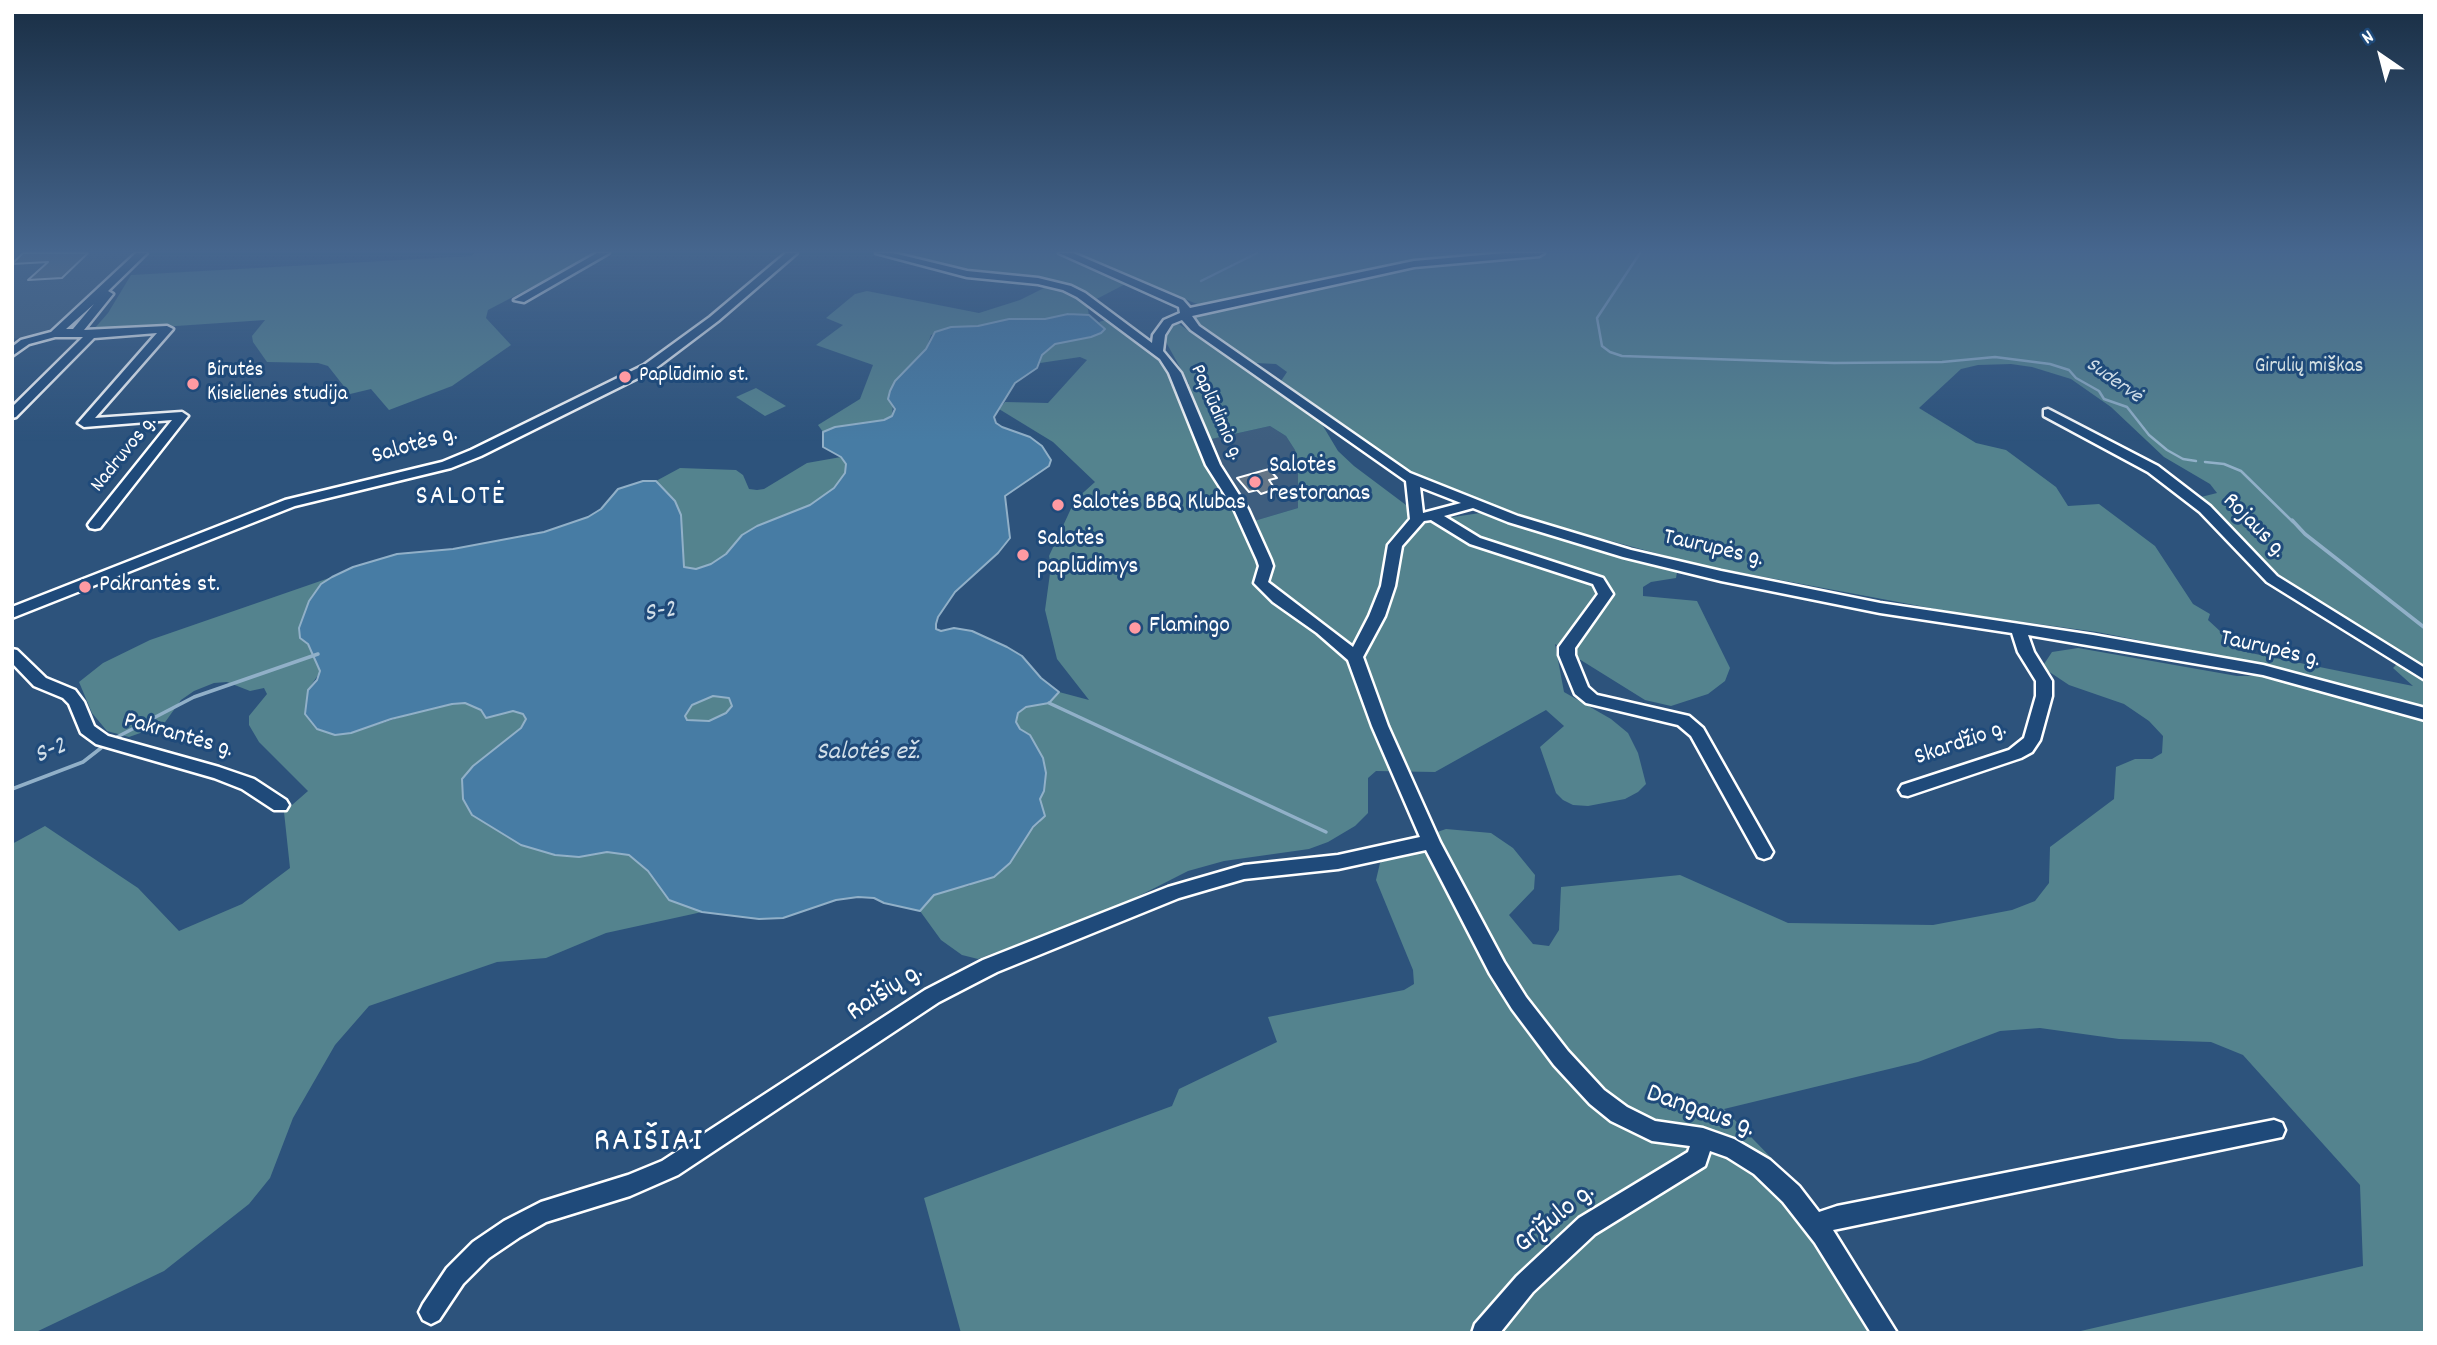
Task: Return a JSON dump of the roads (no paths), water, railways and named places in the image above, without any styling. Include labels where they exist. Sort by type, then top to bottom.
[{"type":"street","points":[[55,334],[75,316]]},
{"type":"street","points":[[76,332],[90,316]]},
{"type":"street","name":"Salotės g.","points":[[12,613],[290,503],[446,465],[476,453],[648,368],[718,316]]},
{"type":"street","name":"Paplūdimio g.","points":[[1109,316],[1157,351],[1175,373],[1213,465],[1241,509],[1266,566],[1261,583],[1355,657]]},
{"type":"street","points":[[1157,351],[1159,335],[1168,322],[1182,316]]},
{"type":"street","name":"Taurupės g.","points":[[1186,316],[1195,328],[1413,480],[1472,504],[1545,547],[1659,561],[1844,601],[2263,670],[2425,714]]},
{"type":"street","name":"Nadruvos g.","points":[[91,335],[167,330],[84,423],[183,416],[94,525]]},
{"type":"street","points":[[12,353],[30,340],[55,334],[76,332],[91,335]]},
{"type":"street","points":[[12,414],[91,335]]},
{"type":"street","name":"Rojaus g.","points":[[2048,413],[2153,470],[2205,509],[2272,579],[2425,675]]},
{"type":"street","points":[[1413,480],[1424,517],[1475,541],[1545,547],[1598,581],[1606,594],[1567,647],[1567,655],[1581,690],[1592,699],[1683,720],[1696,732],[1763,852]]},
{"type":"street","points":[[1355,657],[1377,616],[1388,586],[1395,544],[1424,517],[1472,504]]},
{"type":"street","name":"Skardžio g.","points":[[1908,790],[2015,754],[2026,748],[2032,740],[2044,696],[2044,681],[2026,652],[2018,628]]},
{"type":"street","name":"Pakrantės g.","points":[[12,654],[40,682],[69,694],[76,702],[87,729],[102,740],[219,773],[248,784],[280,804]]},
{"type":"street","name":"Dangaus g.","points":[[1355,657],[1380,726],[1431,842],[1497,968],[1519,1003],[1561,1058],[1597,1097],[1619,1114],[1652,1131],[1703,1138],[1734,1149],[1762,1167],[1791,1194],[1815,1225],[1885,1333]]},
{"type":"street","name":"Raišių g.","points":[[431,1312],[455,1276],[481,1250],[512,1229],[541,1213],[630,1185],[670,1168],[932,996],[990,966],[1175,892],[1244,872],[1338,862],[1431,842]]},
{"type":"street","points":[[1815,1225],[1837,1217],[2274,1130]]},
{"type":"street","name":"Grįžulo g.","points":[[1484,1333],[1525,1284],[1587,1226],[1697,1159],[1703,1138]]},
{"type":"water","name":"Salotės ež.","points":[[1090,316],[1105,329],[1091,337],[1055,344],[1042,355],[1037,368],[1015,383],[994,417],[996,423],[1002,427],[1030,437],[1042,446],[1051,460],[1049,466],[1005,496],[1010,538],[998,553],[955,592],[936,624],[936,629],[941,631],[954,628],[972,631],[1007,647],[1022,656],[1041,678],[1059,692],[1049,703],[1026,707],[1018,713],[1016,722],[1020,729],[1030,735],[1043,758],[1046,773],[1040,799],[1045,816],[1033,827],[1010,863],[994,877],[934,895],[920,911],[874,898],[858,897],[836,900],[783,918],[759,919],[702,912],[669,900],[648,871],[629,855],[607,852],[579,857],[555,855],[521,845],[472,815],[463,799],[462,779],[473,766],[521,728],[526,719],[523,714],[513,711],[486,718],[481,710],[465,703],[452,704],[391,719],[351,733],[335,735],[317,729],[305,714],[308,690],[317,680],[320,671],[308,644],[300,638],[299,628],[309,601],[321,584],[332,577],[353,567],[397,554],[453,549],[544,532],[588,517],[601,509],[618,489],[643,481],[656,481],[675,501],[681,515],[684,567],[696,569],[711,564],[726,554],[742,535],[757,526],[810,505],[834,488],[845,473],[846,464],[841,457],[823,447],[823,432],[835,427],[884,420],[892,416],[895,409],[888,399],[895,381],[926,349],[935,332],[951,327],[978,326],[1009,319]],"holes":[[[713,696],[729,698],[732,706],[726,713],[709,721],[687,720],[685,716],[692,705]]]},
{"type":"waterway","name":"Sudervė","points":[[1598,316],[1602,346],[1622,356],[1834,363],[1942,362],[1995,357],[2050,364],[2069,370],[2076,378],[2099,391],[2104,399],[2127,407],[2149,435],[2167,450],[2183,459],[2196,461]]},
{"type":"waterway","name":"Sudervė","points":[[2205,462],[2224,464],[2241,471],[2293,522]]},
{"type":"waterway","name":"Sudervė","points":[[2292,520],[2305,534],[2425,628]]},
{"type":"waterway","name":"S-2","points":[[117,737],[194,697],[318,654]]},
{"type":"waterway","points":[[1049,703],[1326,832]]},
{"type":"waterway","name":"S-2","points":[[12,789],[83,762],[101,748]]},
{"type":"place","name":"Paplūdimio st.","points":[[625,377]]},
{"type":"place","name":"Birutės Kisielienės studija","points":[[193,384]]},
{"type":"place","name":"Salotės restoranas","points":[[1255,482]]},
{"type":"place","name":"Salotės BBQ Klubas","points":[[1058,505]]},
{"type":"place","name":"Salotės paplūdimys","points":[[1023,555]]},
{"type":"place","name":"Pakrantės st.","points":[[85,587]]},
{"type":"place","name":"Flamingo","points":[[1135,628]]},
{"type":"district","name":"SALOTĖ","points":[[461,499]]},
{"type":"district","name":"RAIŠIAI","points":[[649,1144]]},
{"type":"park label","name":"Girulių miškas","points":[[2309,368]]}]
